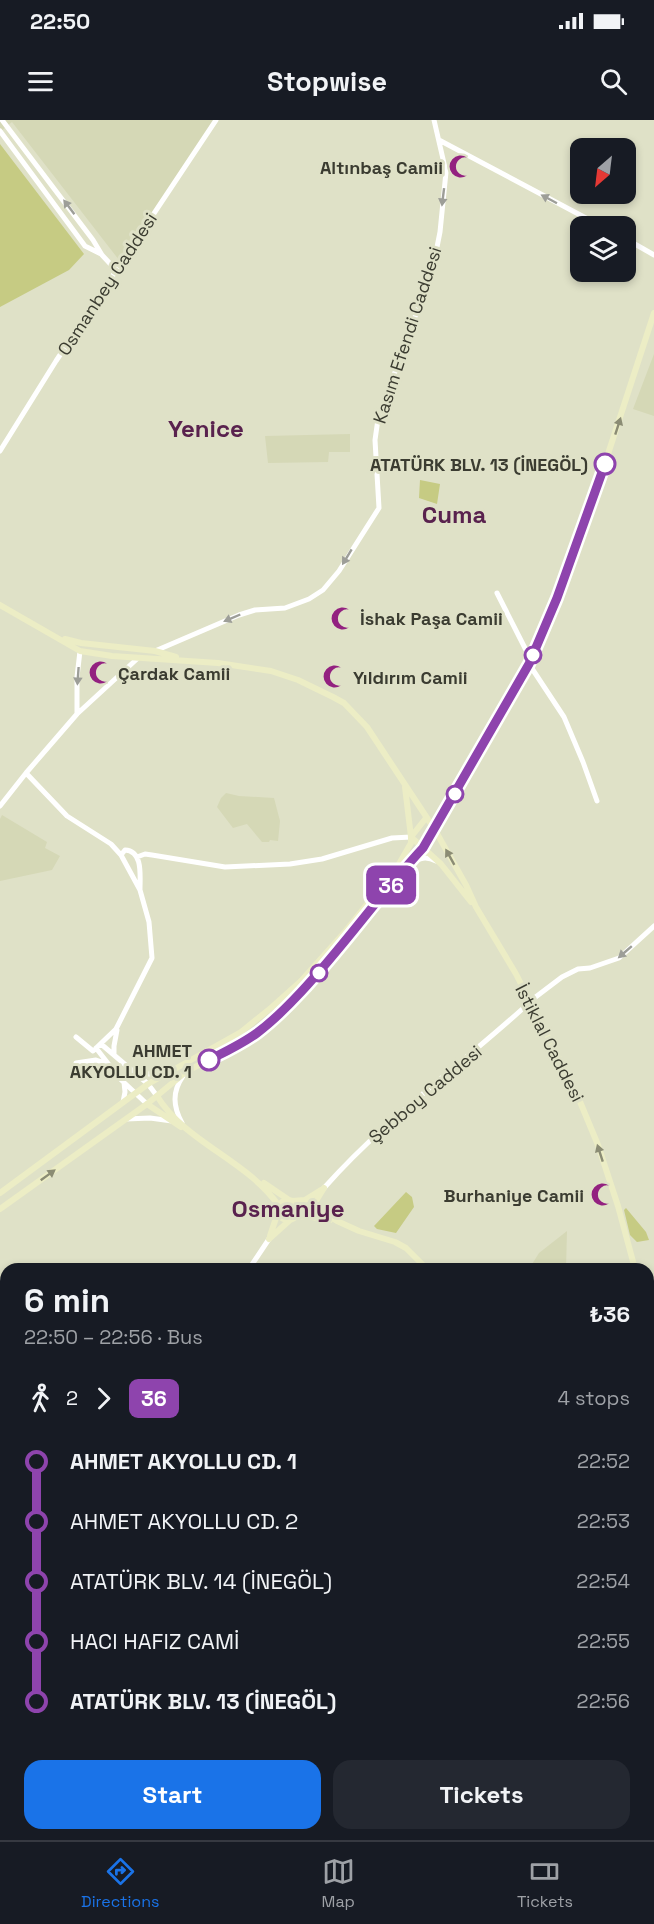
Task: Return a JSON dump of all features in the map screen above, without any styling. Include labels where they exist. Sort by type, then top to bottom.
[{"type":"main road","points":[[0,1193],[148,1084],[241,1032],[294,987],[402,866],[423,848],[530,662],[592,503],[654,313]]},
{"type":"main road","points":[[0,605],[80,651],[112,656],[188,661]]},
{"type":"main road","points":[[55,637],[81,643],[155,651],[188,661]]},
{"type":"main road","name":"İstiklal Caddesi","points":[[188,661],[261,668],[298,680],[344,703],[367,727],[435,830],[466,885],[476,908],[516,974],[558,1056],[584,1109],[598,1145],[633,1263]]},
{"type":"main road","points":[[0,1209],[147,1104],[187,1071],[237,1046],[278,1016],[320,971],[402,866],[411,843],[404,784]]},
{"type":"main road","points":[[411,837],[426,818]]},
{"type":"main road","points":[[411,837],[441,864],[476,908]]},
{"type":"main road","points":[[157,1096],[183,1125],[204,1142]]},
{"type":"main road","points":[[147,1104],[253,1177],[291,1200],[297,1209],[293,1218],[269,1239]]},
{"type":"main road","points":[[253,1177],[266,1189],[282,1217],[306,1216],[337,1221]]},
{"type":"main road","points":[[305,1200],[324,1188]]},
{"type":"main road","points":[[306,1216],[312,1212],[324,1188]]},
{"type":"main road","points":[[269,1239],[278,1209],[283,1201],[305,1200],[313,1203],[337,1221],[359,1231],[395,1242],[406,1248],[421,1263]]},
{"type":"street","points":[[2,120],[102,255],[116,270]]},
{"type":"street","name":"Osmanbey Caddesi","points":[[0,451],[216,120]]},
{"type":"street","name":"Kasım Efendi Caddesi","points":[[155,651],[239,615],[255,610],[285,608],[309,599],[323,590],[339,571],[379,508],[375,440],[378,419],[433,267],[440,232],[446,172],[434,120]]},
{"type":"street","points":[[0,131],[86,246],[102,255]]},
{"type":"street","points":[[438,140],[582,216]]},
{"type":"street","points":[[36,179],[43,174]]},
{"type":"street","points":[[636,245],[654,255]]},
{"type":"street","points":[[497,593],[530,662],[564,717],[597,801]]},
{"type":"street","points":[[77,714],[80,651]]},
{"type":"street","points":[[0,806],[77,714],[138,658]]},
{"type":"street","points":[[26,773],[67,816],[111,844],[121,855],[140,890]]},
{"type":"street","points":[[126,863],[132,865],[145,854],[225,867],[290,864],[322,859],[392,838],[411,837]]},
{"type":"street","points":[[76,1037],[93,1051],[116,1029],[152,958],[150,930],[140,890],[138,859],[132,851],[128,850],[121,855]]},
{"type":"street","points":[[402,866],[423,857],[441,864]]},
{"type":"street","name":"Şebboy Caddesi","points":[[324,1188],[371,1138],[485,1043],[529,1003],[562,977],[578,969],[590,968],[619,958],[654,926]]},
{"type":"street","points":[[114,1055],[119,1023]]},
{"type":"street","points":[[101,1044],[148,1084],[157,1096]]},
{"type":"street","points":[[96,1048],[147,1104]]},
{"type":"street","points":[[76,1063],[90,1060],[102,1062],[124,1081],[123,1103]]},
{"type":"street","points":[[183,1125],[178,1115],[174,1092],[187,1071]]},
{"type":"street","points":[[136,1073],[165,1075]]},
{"type":"street","points":[[126,1119],[150,1118],[173,1121]]},
{"type":"street","points":[[253,1263],[269,1239]]},
{"type":"shaded area","points":[[0,120],[217,120],[119,260],[12,122],[0,132]]},
{"type":"shaded area","points":[[654,354],[654,416],[633,409]]},
{"type":"shaded area","points":[[350,434],[350,452],[329,452],[328,462],[268,463],[265,436]]},
{"type":"shaded area","points":[[226,793],[274,798],[280,821],[278,841],[262,842],[247,824],[233,828],[217,807]]},
{"type":"shaded area","points":[[2,815],[47,842],[45,848],[60,856],[52,870],[0,881],[0,819]]},
{"type":"shaded area","points":[[567,1231],[566,1263],[533,1263],[539,1253]]},
{"type":"green space","points":[[0,144],[84,254],[69,270],[0,307]]},
{"type":"green space","points":[[420,480],[440,484],[437,504],[419,498]]},
{"type":"green space","points":[[406,1192],[412,1197],[414,1207],[396,1233],[377,1229],[374,1226]]},
{"type":"green space","points":[[626,1208],[646,1232],[649,1240],[637,1242],[630,1235],[624,1210]]},
{"type":"bus line","name":"36","points":[[209,1060],[237,1046],[278,1016],[320,971],[423,848],[435,830],[529,664],[557,598],[605,464]]},
{"type":"place","name":"Altınbaş Camii","points":[[461,167]]},
{"type":"place","name":"ATATÜRK BLV. 13 (İNEGÖL)","points":[[605,464]]},
{"type":"place","name":"İshak Paşa Camii","points":[[342,618]]},
{"type":"place","name":"Çardak Camii","points":[[100,673]]},
{"type":"place","name":"Yıldırım Camii","points":[[335,677]]},
{"type":"place","name":"AHMET AKYOLLU CD. 1","points":[[209,1060]]},
{"type":"place","name":"Burhaniye Camii","points":[[602,1195]]},
{"type":"district","name":"Yenice","points":[[206,428]]},
{"type":"district","name":"Cuma","points":[[454,514]]},
{"type":"district","name":"Osmaniye","points":[[288,1208]]}]
